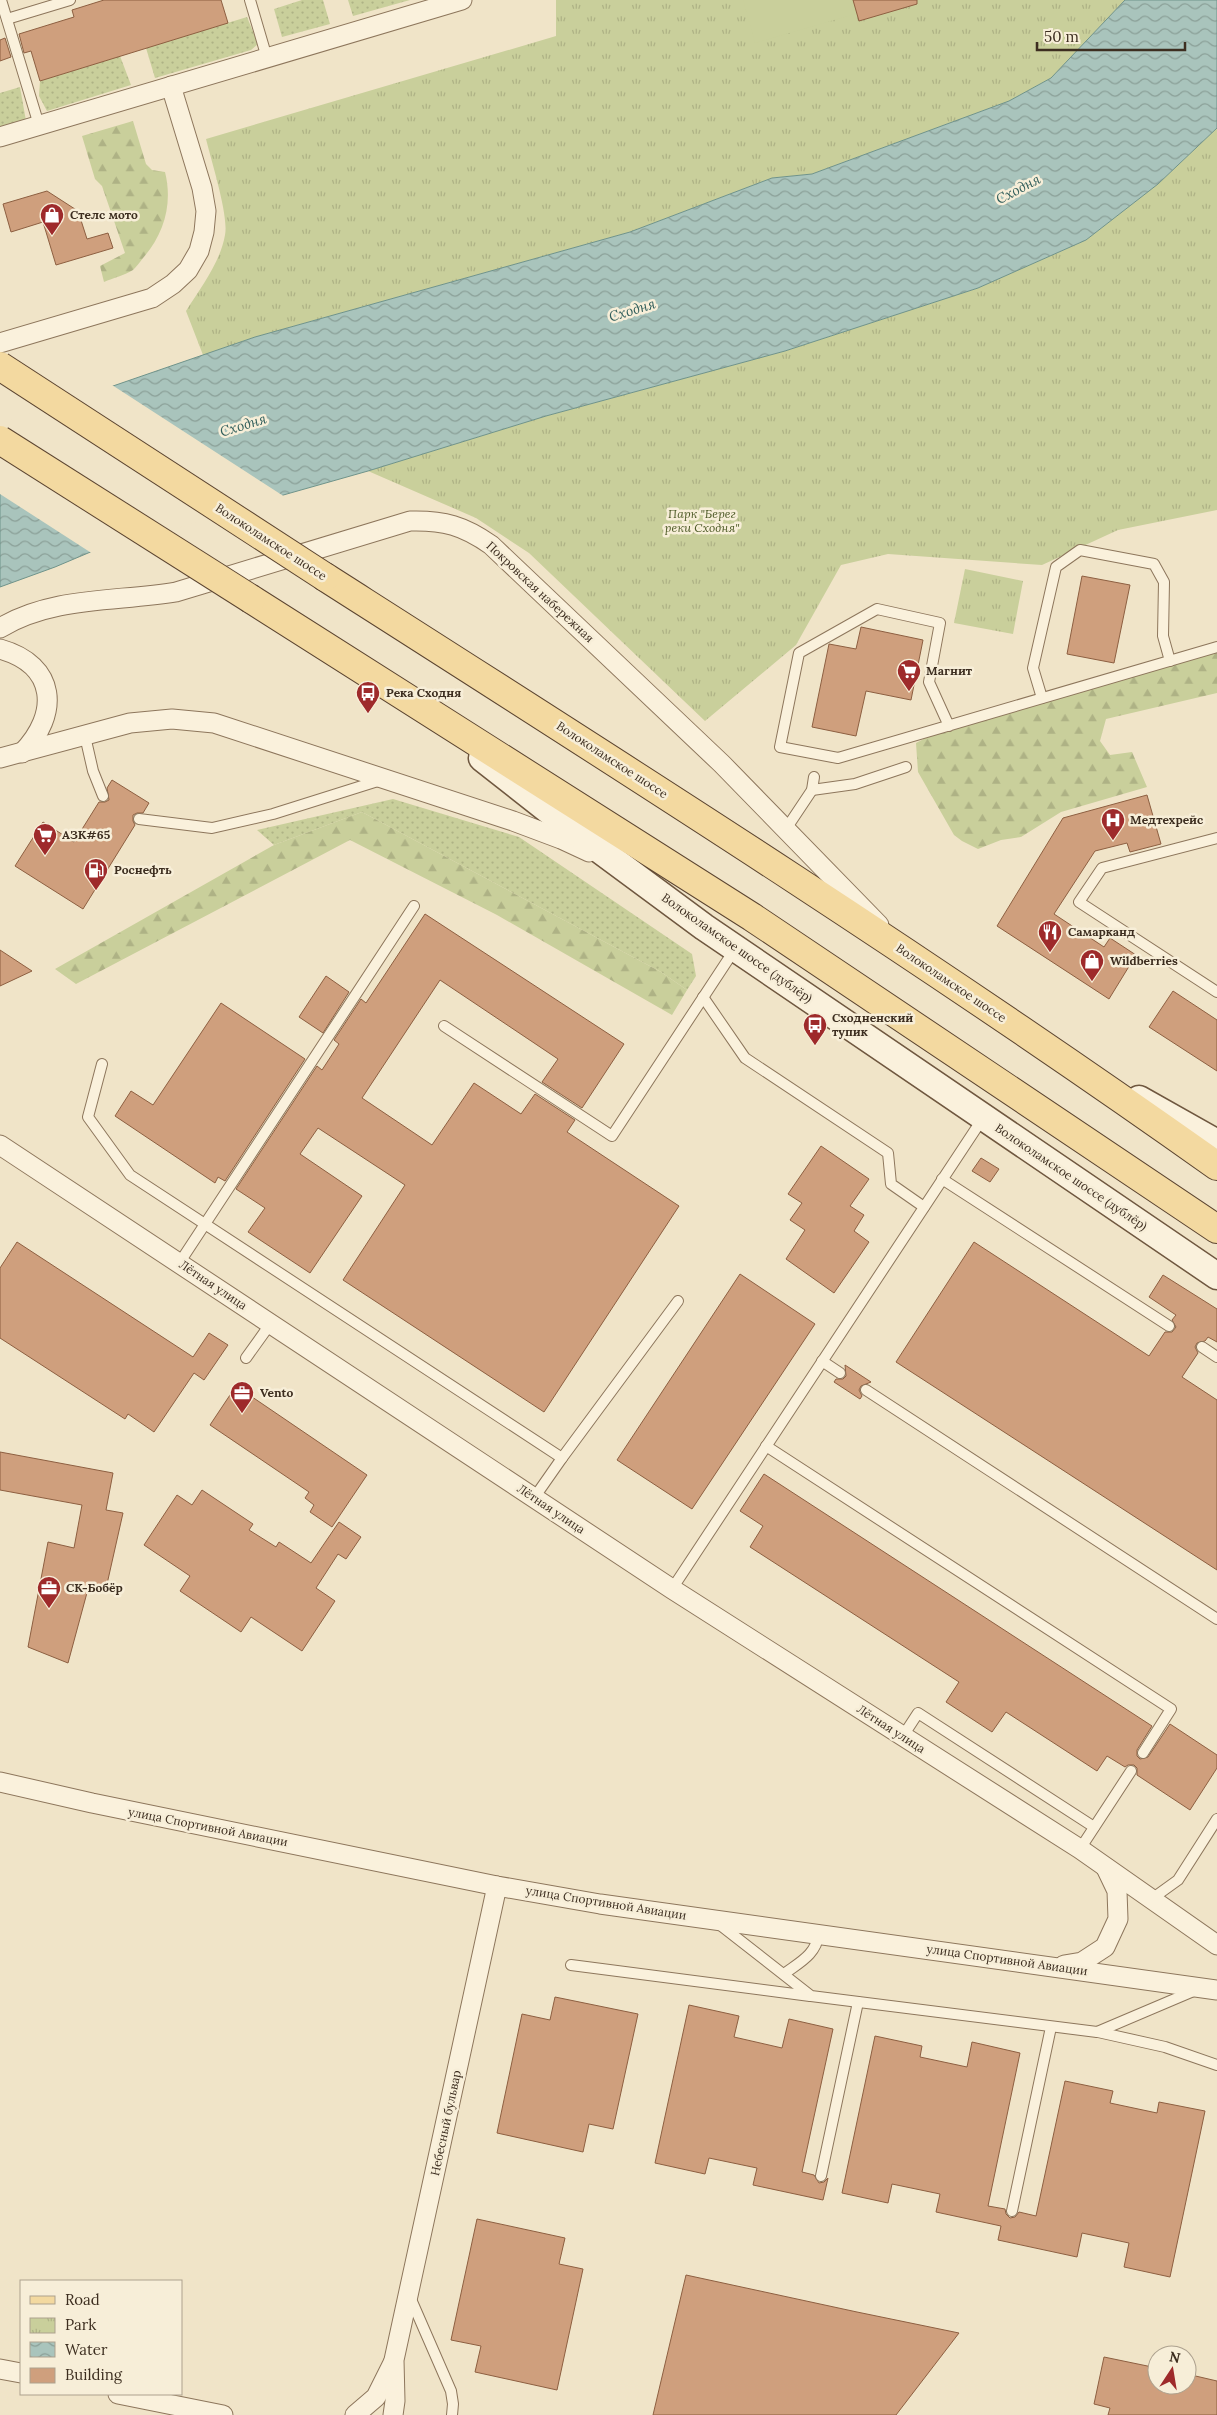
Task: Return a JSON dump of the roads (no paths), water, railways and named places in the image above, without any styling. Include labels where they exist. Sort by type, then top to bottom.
[{"type":"main road","name":"Волоколамское шоссе","points":[[0,366],[326,578],[628,770],[1069,1061],[1217,1166]]},
{"type":"main road","points":[[0,440],[752,917],[1217,1229]]},
{"type":"street","points":[[0,137],[267,58],[420,6],[462,0]]},
{"type":"street","points":[[0,343],[152,298],[174,284],[188,270],[198,251],[204,232],[206,211],[202,188],[171,86]]},
{"type":"street","name":"Покровская набережная","points":[[0,628],[31,613],[56,606],[81,602],[143,598],[176,592],[410,521],[448,523],[472,532],[492,545],[722,764],[908,955]]},
{"type":"street","points":[[0,649],[25,659],[43,681],[46,693],[48,704],[42,728],[22,753]]},
{"type":"street","name":"Волоколамское шоссе (дублёр)","points":[[418,705],[585,839],[735,948],[1217,1276]]},
{"type":"street","points":[[0,758],[130,724],[172,719],[214,723],[561,838],[641,879]]},
{"type":"street","points":[[1069,1061],[1214,1140]]},
{"type":"street","name":"Лётная улица","points":[[0,1144],[534,1498],[1106,1866],[1217,1945]]},
{"type":"street","name":"улица Спортивной Авиации","points":[[0,1782],[92,1803],[497,1886],[600,1904],[819,1933],[1210,1989]]},
{"type":"street","points":[[1056,1967],[1082,1962],[1105,1947],[1118,1918],[1117,1891],[1106,1866]]},
{"type":"street","name":"Небесный бульвар","points":[[355,2415],[376,2397],[394,2360],[497,1886]]},
{"type":"street","name":"Небесный бульвар","points":[[393,2415],[395,2401],[394,2360]]},
{"type":"street","points":[[0,2369],[20,2373]]},
{"type":"street","points":[[123,2395],[223,2415]]},
{"type":"lane","points":[[2,0],[39,125]]},
{"type":"lane","points":[[7,18],[70,0]]},
{"type":"lane","points":[[250,0],[267,58]]},
{"type":"lane","points":[[1042,698],[1033,668],[1056,567],[1080,550],[1154,564],[1164,582],[1163,636],[1170,661]]},
{"type":"lane","points":[[950,726],[929,682],[940,623],[877,609],[799,652],[780,747],[838,758],[950,726],[1217,647]]},
{"type":"lane","points":[[85,736],[93,771],[103,796]]},
{"type":"lane","points":[[812,790],[854,784],[906,767]]},
{"type":"lane","points":[[786,829],[812,790],[814,777]]},
{"type":"lane","points":[[139,819],[212,828],[273,814],[384,779]]},
{"type":"lane","points":[[1217,838],[1102,868],[1079,902],[1217,992]]},
{"type":"lane","points":[[180,1262],[414,906]]},
{"type":"lane","points":[[444,1026],[612,1136],[735,948]]},
{"type":"lane","points":[[703,997],[745,1058],[888,1153],[890,1184],[924,1207]]},
{"type":"lane","points":[[102,1064],[88,1117],[130,1175],[562,1458]]},
{"type":"lane","points":[[672,1588],[983,1117]]},
{"type":"lane","points":[[942,1179],[1169,1326]]},
{"type":"lane","points":[[534,1498],[678,1302]]},
{"type":"lane","points":[[246,1358],[271,1323]]},
{"type":"lane","points":[[1202,1347],[1217,1357]]},
{"type":"lane","points":[[822,1361],[840,1372]]},
{"type":"lane","points":[[866,1390],[1217,1619]]},
{"type":"lane","points":[[766,1446],[1171,1709],[1143,1753]]},
{"type":"lane","points":[[903,1736],[918,1713],[1094,1827]]},
{"type":"lane","points":[[1080,1849],[1131,1771]]},
{"type":"lane","points":[[1153,1898],[1178,1880],[1217,1819]]},
{"type":"lane","points":[[711,1918],[811,1996]]},
{"type":"lane","points":[[784,1974],[812,1953],[818,1943],[819,1933]]},
{"type":"lane","points":[[571,1965],[1097,2032],[1165,2047],[1217,2065]]},
{"type":"lane","points":[[1097,2032],[1210,1989]]},
{"type":"lane","points":[[821,2176],[858,2002]]},
{"type":"lane","points":[[1012,2211],[1051,2026]]},
{"type":"lane","points":[[409,2294],[450,2392],[454,2404],[452,2415]]},
{"type":"water","name":"Сходня","points":[[1125,0],[1217,0],[1217,128],[1158,184],[1086,240],[978,288],[785,351],[546,416],[368,471],[107,545],[0,587],[0,425],[255,337],[630,232],[772,178],[812,174],[1009,101],[1051,78]]},
{"type":"place","name":"Стелс мото","points":[[52,236]]},
{"type":"place","name":"Магнит","points":[[909,692]]},
{"type":"place","name":"Река Сходня","points":[[368,714]]},
{"type":"place","name":"Медтехрейс","points":[[1113,841]]},
{"type":"place","name":"АЗК#65","points":[[45,856]]},
{"type":"place","name":"Роснефть","points":[[96,891]]},
{"type":"place","name":"Самарканд","points":[[1050,953]]},
{"type":"place","name":"Wildberries","points":[[1092,982]]},
{"type":"place","name":"Сходненский тупик","points":[[815,1046]]},
{"type":"place","name":"Vento","points":[[242,1414]]},
{"type":"place","name":"СК-Бобёр","points":[[49,1609]]},
{"type":"park label","name":"Парк \"Берег реки Сходня\"","points":[[702,521]]}]
